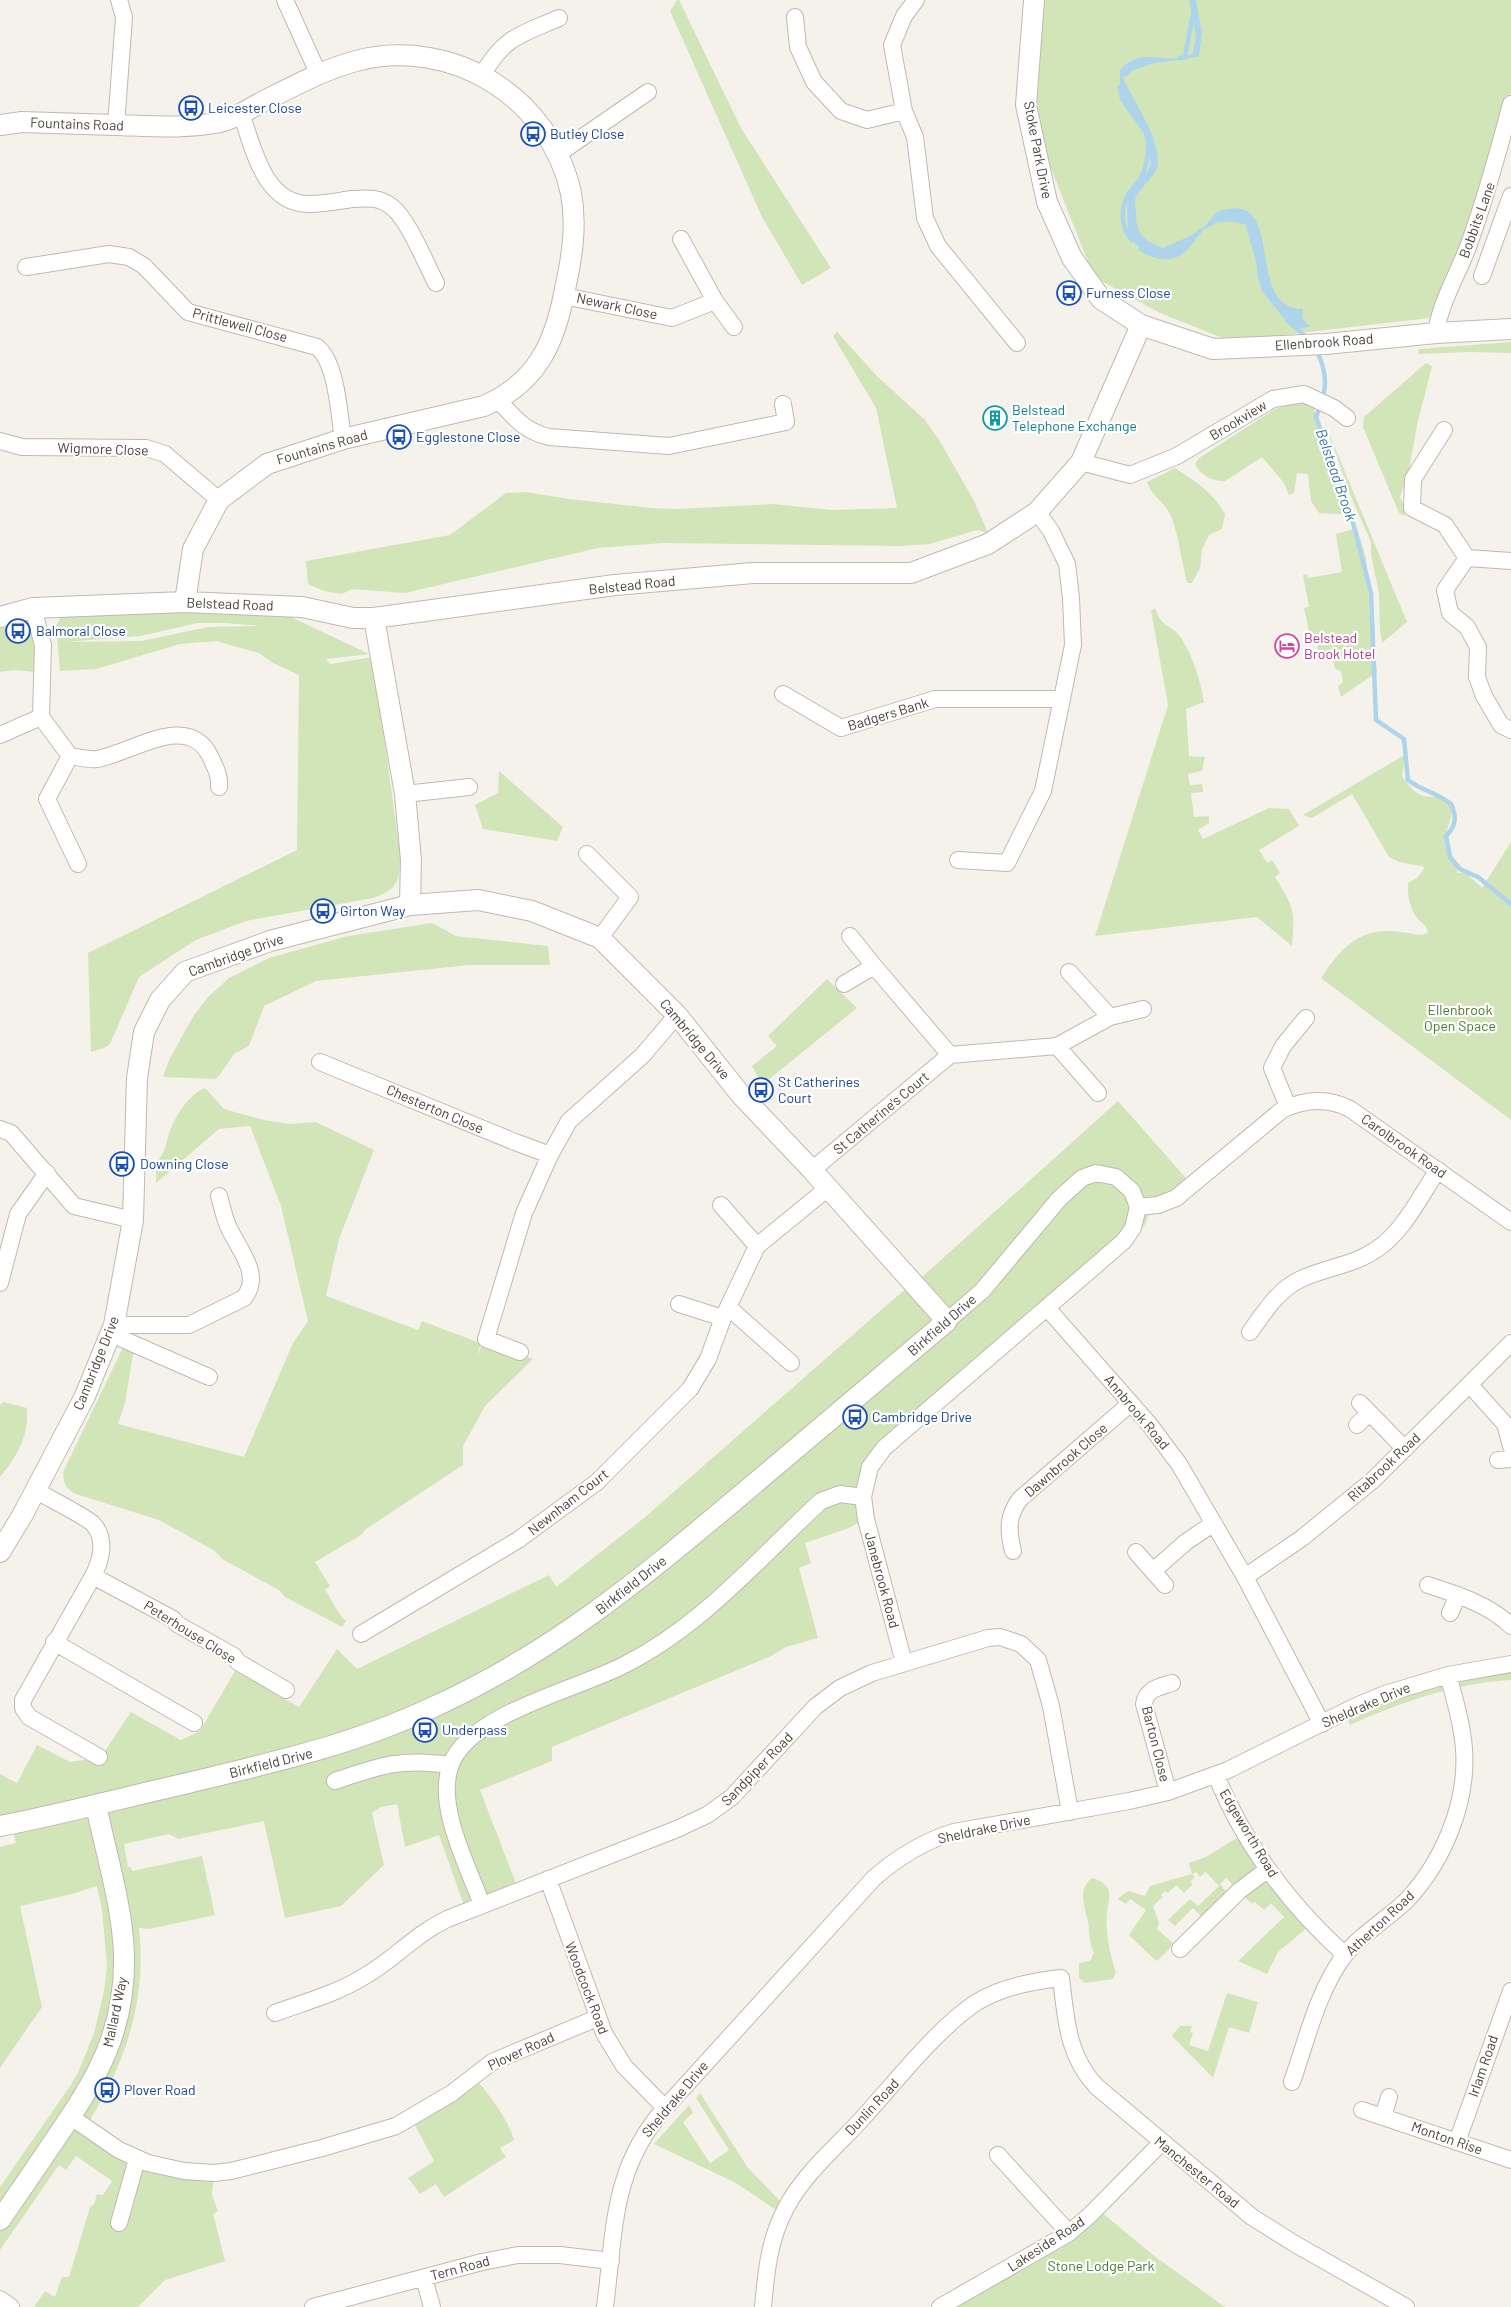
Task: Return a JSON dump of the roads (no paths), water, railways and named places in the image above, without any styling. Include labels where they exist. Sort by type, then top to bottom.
[{"type":"street","points":[[116,125],[124,17],[119,0]]},
{"type":"street","points":[[285,0],[318,73]]},
{"type":"street","points":[[916,0],[904,16],[892,46],[904,110],[915,136],[925,218],[938,246],[1017,343]]},
{"type":"street","name":"Stoke Park Drive","points":[[1034,0],[1026,105],[1047,202],[1072,258],[1101,299],[1141,325]]},
{"type":"street","points":[[795,17],[798,47],[814,82],[841,111],[867,120],[904,110]]},
{"type":"street","points":[[482,75],[493,56],[510,39],[559,18]]},
{"type":"street","name":"Fountains Road","points":[[0,125],[22,122],[171,128],[222,122],[318,73],[357,61],[399,55],[446,61],[482,75],[513,96],[526,108],[538,122],[558,154],[571,196],[574,242],[564,296],[554,333],[540,364],[521,383],[498,400],[484,406],[343,439],[267,464],[219,500],[193,549],[185,602]]},
{"type":"street","points":[[558,154],[648,92]]},
{"type":"street","name":"Bobbits Lane","points":[[1436,333],[1438,317],[1467,248],[1492,178],[1511,104]]},
{"type":"street","points":[[241,113],[262,170],[277,191],[292,200],[309,204],[366,198],[385,202],[401,217],[436,283]]},
{"type":"street","points":[[1482,276],[1511,196]]},
{"type":"street","points":[[680,239],[715,300],[734,327]]},
{"type":"street","name":"Prittlewell Close","points":[[26,267],[109,254],[119,255],[144,266],[188,312],[317,347],[322,351],[330,364],[343,439]]},
{"type":"street","name":"Newark Close","points":[[564,296],[672,318],[715,300]]},
{"type":"street","name":"Ellenbrook Road","points":[[1141,325],[1213,349],[1326,344],[1436,333],[1511,329]]},
{"type":"street","name":"Belstead Road","points":[[0,617],[33,608],[185,602],[302,607],[353,618],[374,618],[615,585],[753,573],[911,573],[988,544],[1037,512],[1081,462],[1141,325]]},
{"type":"street","name":"Brookview","points":[[1081,462],[1130,476],[1177,456],[1273,399],[1304,394],[1341,413]]},
{"type":"street","points":[[498,400],[522,426],[534,434],[548,437],[668,446],[786,422],[783,404]]},
{"type":"street","points":[[1444,430],[1413,479],[1412,508],[1445,525],[1467,558]]},
{"type":"street","name":"Wigmore Close","points":[[0,441],[22,447],[146,448],[165,454],[219,500]]},
{"type":"street","points":[[958,860],[1008,863],[1043,791],[1073,645],[1072,598],[1067,564],[1051,531],[1037,512]]},
{"type":"street","points":[[1467,558],[1511,562]]},
{"type":"street","points":[[1467,558],[1445,590],[1450,614],[1467,627],[1478,647],[1478,676],[1484,696],[1501,725],[1511,730]]},
{"type":"street","points":[[33,608],[43,645],[41,717],[70,756],[96,759],[174,734],[190,737],[206,748],[220,777],[219,787]]},
{"type":"street","points":[[374,618],[405,794],[411,860],[410,905]]},
{"type":"street","name":"Badgers Bank","points":[[783,694],[841,728],[935,699],[1061,700]]},
{"type":"street","points":[[0,735],[41,717]]},
{"type":"street","points":[[70,756],[47,799],[78,864]]},
{"type":"street","points":[[405,794],[469,787]]},
{"type":"street","points":[[587,854],[630,897],[600,938]]},
{"type":"street","name":"Cambridge Drive","points":[[2,1544],[22,1516],[85,1396],[112,1330],[133,1220],[137,1078],[144,1032],[160,1000],[185,972],[270,941],[410,905],[478,900],[532,911],[600,938],[677,1015],[741,1095],[812,1170],[947,1321]]},
{"type":"street","points":[[850,936],[950,1055],[1057,1046],[1110,1017],[1143,1009]]},
{"type":"street","points":[[844,984],[874,966]]},
{"type":"street","points":[[1069,972],[1110,1017]]},
{"type":"street","points":[[520,1352],[486,1339],[524,1213],[550,1155],[569,1121],[642,1056],[677,1015]]},
{"type":"street","points":[[482,1905],[449,1812],[446,1790],[451,1765],[465,1741],[490,1722],[626,1665],[687,1626],[725,1594],[821,1501],[834,1495],[863,1497],[870,1467],[884,1448],[1124,1242],[1133,1228],[1138,1207],[1158,1205],[1176,1198],[1269,1120],[1288,1107],[1272,1068],[1283,1046],[1306,1018]]},
{"type":"street","points":[[1057,1046],[1098,1093]]},
{"type":"street","name":"St Catherine's Court","points":[[812,1170],[950,1055]]},
{"type":"street","name":"Chesterton Close","points":[[320,1062],[550,1155]]},
{"type":"street","name":"Carolbrook Road","points":[[1288,1107],[1305,1101],[1318,1100],[1344,1106],[1511,1222]]},
{"type":"street","points":[[0,1129],[11,1133],[74,1206],[133,1220]]},
{"type":"street","points":[[1250,1333],[1273,1301],[1292,1284],[1308,1276],[1356,1261],[1389,1240],[1438,1170]]},
{"type":"street","points":[[0,1282],[18,1214],[47,1173]]},
{"type":"street","name":"Birkfield Drive","points":[[0,1826],[278,1762],[353,1740],[428,1710],[511,1668],[572,1630],[655,1567],[982,1291],[1059,1198],[1082,1178],[1096,1173],[1116,1177],[1132,1191],[1138,1207]]},
{"type":"street","name":"Newnham Court","points":[[361,1634],[518,1540],[597,1482],[690,1389],[708,1359],[726,1313],[757,1246],[828,1188]]},
{"type":"street","points":[[112,1330],[189,1325],[244,1298],[250,1291],[251,1278],[248,1261],[228,1226],[218,1196]]},
{"type":"street","points":[[721,1205],[757,1246]]},
{"type":"street","points":[[679,1304],[726,1313],[790,1363]]},
{"type":"street","name":"Annbrook Road","points":[[1048,1309],[1131,1403],[1178,1464],[1246,1578],[1322,1724]]},
{"type":"street","points":[[112,1330],[209,1377]]},
{"type":"street","name":"Ritabrook Road","points":[[1246,1578],[1337,1510],[1372,1481],[1511,1343]]},
{"type":"street","points":[[1470,1385],[1505,1424],[1511,1446]]},
{"type":"street","name":"Dawnbrook Close","points":[[1013,1551],[1009,1523],[1012,1511],[1020,1499],[1131,1403]]},
{"type":"street","points":[[1358,1425],[1364,1408],[1405,1450]]},
{"type":"street","points":[[35,1490],[93,1524],[101,1542],[100,1562],[23,1700],[23,1708],[29,1717],[99,1757]]},
{"type":"street","name":"Janebrook Road","points":[[863,1497],[866,1519],[904,1663]]},
{"type":"street","points":[[1152,1571],[1186,1542],[1214,1523]]},
{"type":"street","points":[[1136,1552],[1165,1585]]},
{"type":"street","name":"Peterhouse Close","points":[[93,1576],[173,1618],[177,1624],[234,1656],[238,1662],[286,1690]]},
{"type":"street","points":[[1428,1585],[1458,1595],[1500,1617],[1511,1626]]},
{"type":"street","points":[[1450,1613],[1458,1595]]},
{"type":"street","name":"Sandpiper Road","points":[[275,2013],[358,1981],[374,1971],[430,1927],[707,1816],[732,1797],[815,1707],[832,1694],[861,1677],[994,1637],[1012,1640],[1032,1652],[1040,1664],[1051,1706],[1070,1812]]},
{"type":"street","points":[[54,1642],[194,1723]]},
{"type":"street","name":"Sheldrake Drive","points":[[605,2307],[618,2203],[626,2170],[642,2138],[665,2108],[874,1878],[901,1856],[929,1841],[954,1832],[1070,1812],[1168,1792],[1216,1775],[1385,1694],[1448,1676],[1511,1664]]},
{"type":"street","name":"Atherton Road","points":[[1292,2082],[1324,1994],[1345,1955],[1413,1892],[1432,1866],[1451,1828],[1459,1799],[1465,1762],[1461,1726],[1448,1676]]},
{"type":"street","name":"Barton Close","points":[[1168,1792],[1144,1704],[1150,1691],[1172,1683]]},
{"type":"street","points":[[335,1781],[395,1763],[419,1762],[451,1765]]},
{"type":"street","name":"Edgeworth Road","points":[[1216,1775],[1239,1823],[1268,1869],[1297,1906],[1345,1955]]},
{"type":"street","name":"Mallard Way","points":[[0,2220],[90,2087],[106,2054],[118,2014],[124,1974],[123,1946],[119,1911],[96,1805]]},
{"type":"street","points":[[1180,1948],[1239,1891],[1268,1869]]},
{"type":"street","name":"Woodcock Road","points":[[548,1880],[597,2018],[610,2046],[624,2066],[665,2108]]},
{"type":"street","name":"Manchester Road","points":[[1061,1978],[1068,2036],[1074,2055],[1083,2071],[1106,2096],[1161,2143],[1272,2231],[1401,2306]]},
{"type":"street","name":"Dunlin Road","points":[[762,2307],[768,2259],[779,2224],[792,2197],[816,2168],[935,2038],[964,2012],[986,1998],[1003,1991],[1032,1982],[1061,1978]]},
{"type":"street","name":"Irlam Road","points":[[1457,2142],[1511,1991]]},
{"type":"street","name":"Plover Road","points":[[71,2117],[119,2150],[137,2159],[170,2169],[220,2173],[377,2133],[411,2119],[452,2093],[492,2062],[597,2018]]},
{"type":"street","points":[[1383,2117],[1389,2098]]},
{"type":"street","name":"Monton Rise","points":[[1362,2110],[1511,2160]]},
{"type":"street","name":"Lakeside Road","points":[[940,2307],[1069,2233],[1090,2215],[1161,2143]]},
{"type":"street","points":[[998,2155],[1069,2233]]},
{"type":"street","points":[[119,2224],[137,2159]]},
{"type":"street","name":"Tern Road","points":[[313,2307],[518,2255],[560,2255],[611,2261]]},
{"type":"street","points":[[424,2278],[432,2307]]},
{"type":"street","points":[[0,2299],[11,2307]]},
{"type":"water","points":[[1189,0],[1196,0],[1202,33],[1199,56],[1147,65],[1129,72],[1123,77],[1154,139],[1157,151],[1158,162],[1153,176],[1135,199],[1137,226],[1146,239],[1163,248],[1200,230],[1220,211],[1241,209],[1254,217],[1260,232],[1274,291],[1285,304],[1303,309],[1302,318],[1310,327],[1296,328],[1286,321],[1262,291],[1245,223],[1236,217],[1206,228],[1194,236],[1178,253],[1168,257],[1155,256],[1148,253],[1137,246],[1128,236],[1127,196],[1148,171],[1151,163],[1142,126],[1120,93],[1120,70],[1128,62],[1137,58],[1174,58],[1184,57],[1193,53],[1196,36]]},
{"type":"waterway","name":"Belstead Brook","points":[[1180,58],[1185,57],[1193,14]]},
{"type":"waterway","name":"Belstead Brook","points":[[1126,74],[1131,69],[1147,63]]},
{"type":"waterway","name":"Belstead Brook","points":[[1120,87],[1122,99],[1144,130]]},
{"type":"waterway","name":"Belstead Brook","points":[[1132,240],[1124,224],[1125,200],[1144,172],[1148,145]]},
{"type":"waterway","name":"Belstead Brook","points":[[1220,220],[1232,219],[1244,222]]},
{"type":"waterway","name":"Belstead Brook","points":[[1141,249],[1157,256],[1169,257],[1180,253],[1200,231]]},
{"type":"waterway","name":"Belstead Brook","points":[[1287,320],[1307,338]]},
{"type":"waterway","name":"Belstead Brook","points":[[1316,350],[1325,375],[1324,392],[1316,417],[1351,515],[1371,593],[1376,720],[1404,739],[1408,780],[1451,804],[1454,813],[1454,825],[1446,836],[1450,857],[1460,869],[1478,877],[1511,904]]},
{"type":"place","name":"Leicester Close","points":[[191,108]]},
{"type":"place","name":"Butley Close","points":[[533,134]]},
{"type":"place","name":"Furness Close","points":[[1069,293]]},
{"type":"place","name":"Belstead Telephone Exchange","points":[[995,418]]},
{"type":"place","name":"Egglestone Close","points":[[399,437]]},
{"type":"place","name":"Balmoral Close","points":[[18,631]]},
{"type":"place","name":"Belstead Brook Hotel","points":[[1287,646]]},
{"type":"place","name":"Girton Way","points":[[323,911]]},
{"type":"place","name":"St Catherines Court","points":[[761,1090]]},
{"type":"place","name":"Downing Close","points":[[122,1164]]},
{"type":"place","name":"Cambridge Drive","points":[[855,1417]]},
{"type":"place","name":"Underpass","points":[[425,1730]]},
{"type":"place","name":"Plover Road","points":[[107,2090]]},
{"type":"park label","name":"Ellenbrook Open Space","points":[[1460,1018]]},
{"type":"park label","name":"Stone Lodge Park","points":[[1101,2266]]}]
